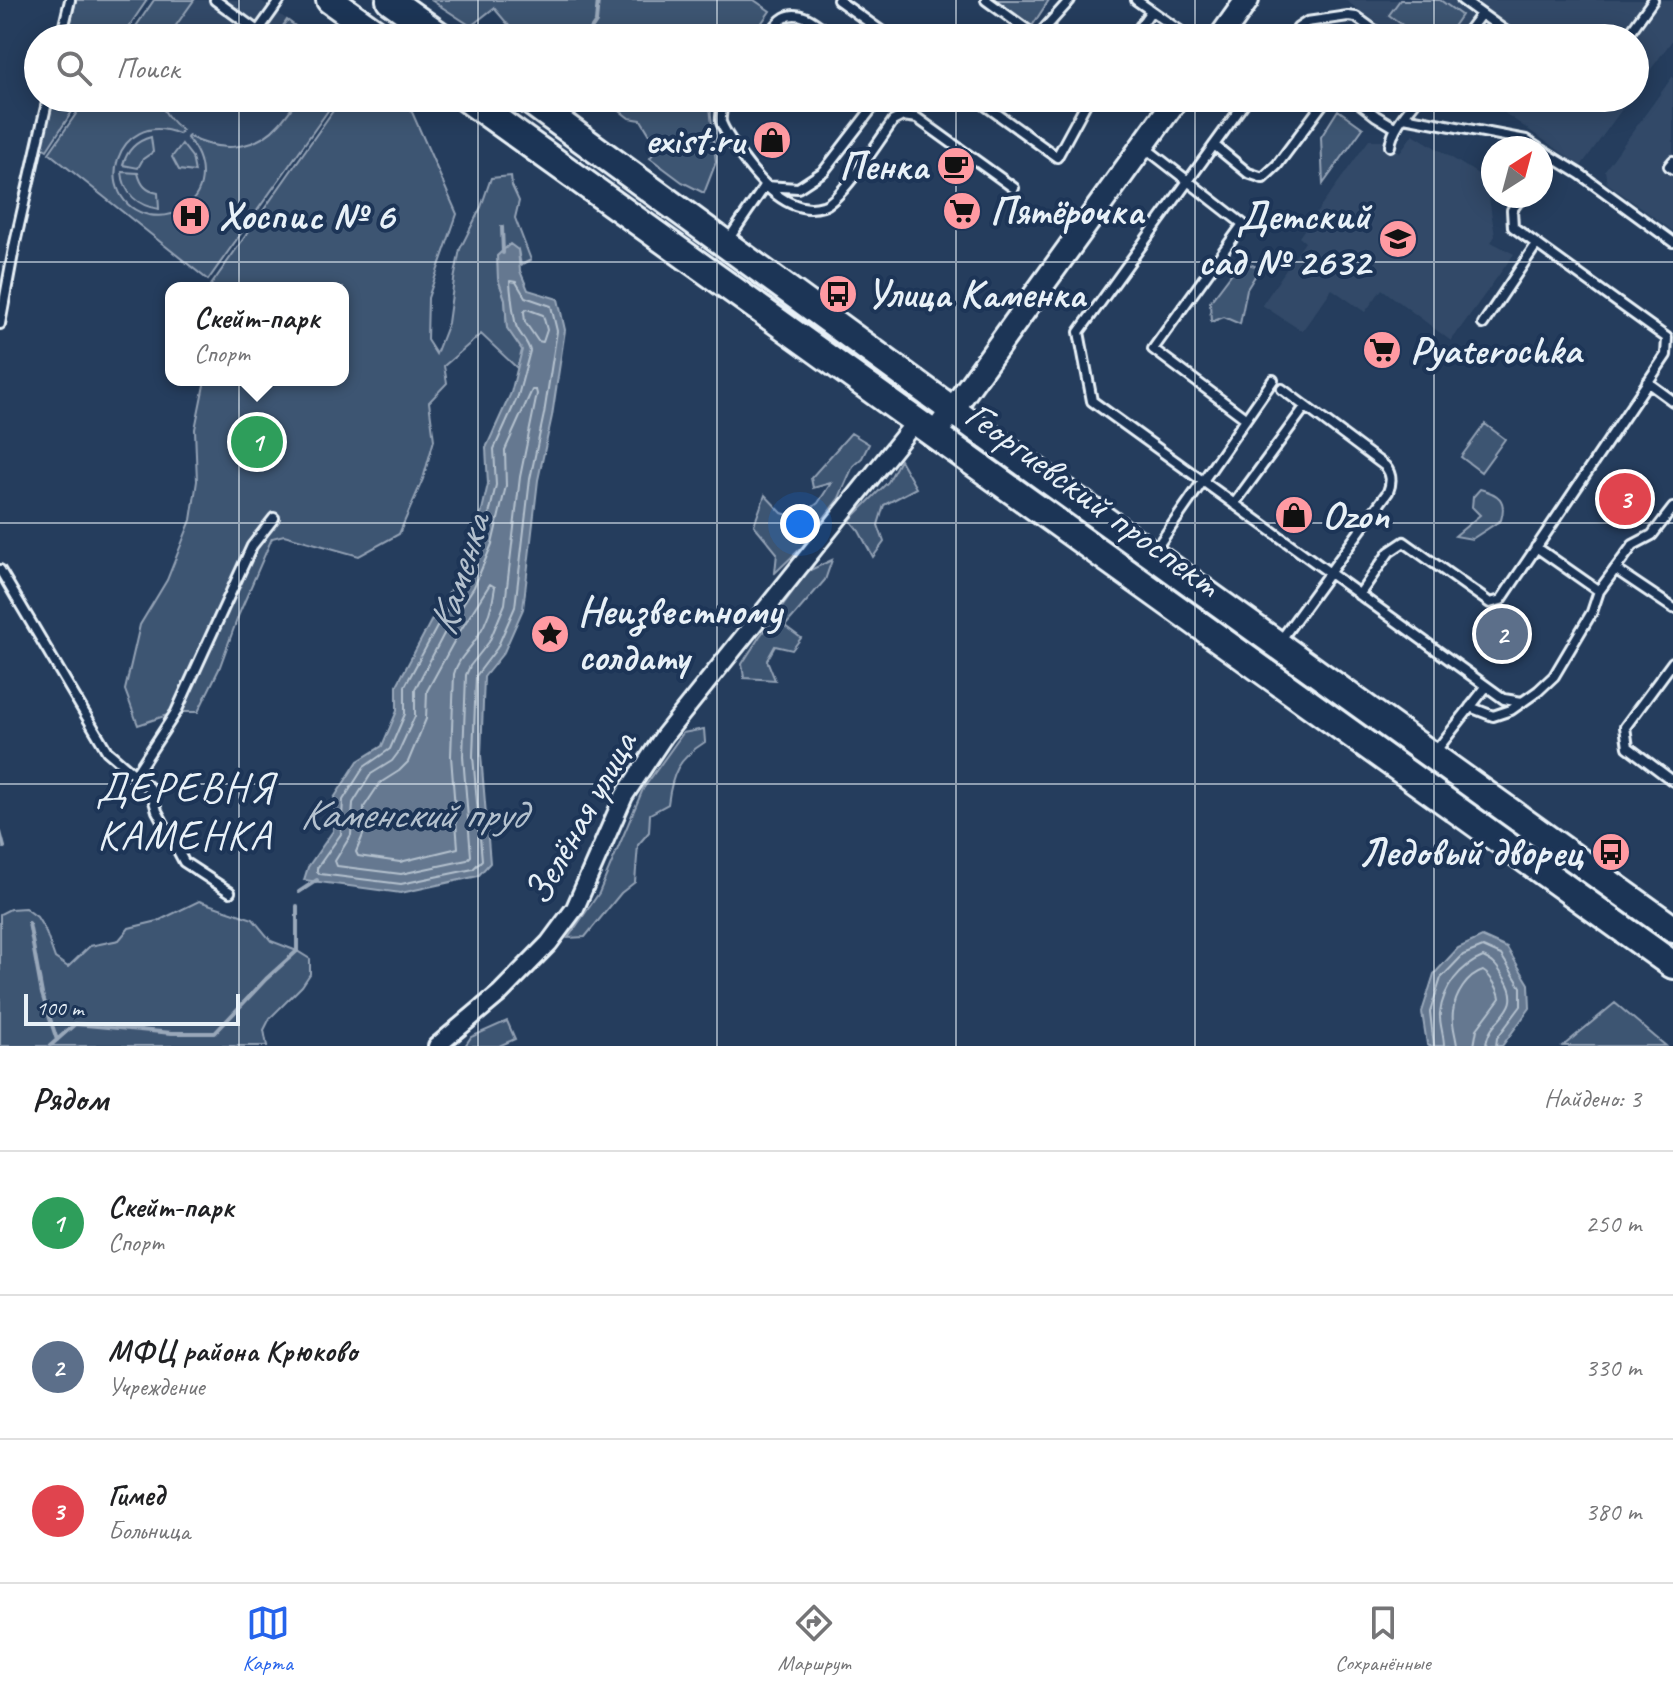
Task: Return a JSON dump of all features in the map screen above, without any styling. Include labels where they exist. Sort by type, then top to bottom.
[{"type":"main road","points":[[330,0],[363,24]]},
{"type":"main road","points":[[390,0],[423,24]]},
{"type":"main road","points":[[1230,24],[1247,0]]},
{"type":"main road","name":"Георгиевский проспект","points":[[486,112],[1673,965]]},
{"type":"main road","name":"Георгиевский проспект","points":[[545,112],[771,279],[1673,929]]},
{"type":"main road","points":[[925,428],[953,410],[1167,112]]},
{"type":"street","points":[[752,303],[769,297],[771,279]]},
{"type":"street","name":"Зелёная улица","points":[[437,1046],[500,993],[549,943],[575,908],[624,796],[664,736],[925,428]]},
{"type":"street","points":[[1135,579],[1137,562],[1152,554]]},
{"type":"street","points":[[1413,778],[1419,778],[1428,771],[1432,755]]},
{"type":"lane","points":[[64,24],[70,0]]},
{"type":"lane","points":[[215,0],[248,24]]},
{"type":"lane","points":[[263,24],[280,0]]},
{"type":"lane","points":[[838,0],[871,24]]},
{"type":"lane","points":[[986,0],[1019,24]]},
{"type":"lane","points":[[1049,24],[1070,0]]},
{"type":"lane","points":[[1136,0],[1170,24]]},
{"type":"lane","points":[[1462,0],[1495,24]]},
{"type":"lane","points":[[1636,24],[1653,0]]},
{"type":"lane","points":[[1142,24],[1151,11]]},
{"type":"lane","points":[[777,24],[794,14],[815,24]]},
{"type":"lane","points":[[1474,24],[1481,14]]},
{"type":"lane","points":[[1304,24],[1348,16],[1366,24]]},
{"type":"lane","points":[[0,324],[45,112]]},
{"type":"lane","points":[[722,112],[721,122],[743,159],[765,186],[790,202],[808,208],[826,206],[841,192],[893,121],[903,116],[917,118],[1014,188]]},
{"type":"lane","points":[[765,186],[798,188],[824,171],[869,112]]},
{"type":"lane","points":[[994,112],[1057,157],[1081,112]]},
{"type":"lane","points":[[1238,112],[1079,332],[1092,401],[1486,687],[1504,699],[1522,702]]},
{"type":"lane","points":[[1214,145],[1248,173],[1263,178],[1277,165],[1317,112]]},
{"type":"lane","points":[[1371,112],[1396,128]]},
{"type":"lane","points":[[1390,146],[1392,135],[1408,112]]},
{"type":"lane","points":[[1404,117],[1505,136]]},
{"type":"lane","points":[[1142,146],[1243,224],[1153,349],[1245,418]]},
{"type":"lane","points":[[1553,158],[1673,242]]},
{"type":"lane","points":[[1673,161],[1669,166],[1673,169]]},
{"type":"lane","points":[[725,244],[765,186]]},
{"type":"lane","points":[[1359,595],[1389,552],[1404,542],[1490,603],[1501,600],[1666,355],[1667,338],[1513,227],[1513,208]]},
{"type":"lane","points":[[1483,324],[1536,245]]},
{"type":"lane","points":[[1152,554],[1273,380]]},
{"type":"lane","points":[[1647,382],[1673,401]]},
{"type":"lane","points":[[1277,645],[1391,485],[1391,477],[1385,466],[1282,389]]},
{"type":"lane","points":[[1234,504],[1305,407]]},
{"type":"lane","points":[[1470,707],[1493,716],[1511,710],[1554,676],[1592,612],[1599,591],[1633,545],[1652,535],[1673,508]]},
{"type":"lane","points":[[135,775],[176,712],[252,546],[274,518]]},
{"type":"lane","points":[[1536,547],[1599,591]]},
{"type":"lane","points":[[1615,569],[1673,608]]},
{"type":"lane","points":[[0,570],[107,751],[150,788],[157,811],[184,862],[230,892]]},
{"type":"lane","points":[[1673,662],[1625,727],[1628,747],[1673,781]]},
{"type":"lane","points":[[1432,755],[1486,687]]},
{"type":"shaded area","points":[[76,0],[147,0],[131,24],[70,24]]},
{"type":"shaded area","points":[[154,0],[260,0],[293,24],[138,24]]},
{"type":"shaded area","points":[[154,0],[194,0],[177,24],[138,24]]},
{"type":"shaded area","points":[[431,0],[754,0],[770,11],[761,24],[507,24],[494,8],[474,24],[468,24]]},
{"type":"shaded area","points":[[995,0],[1049,0],[1033,24]]},
{"type":"shaded area","points":[[1345,0],[1673,0],[1673,39],[1649,72],[1649,24],[1379,24]]},
{"type":"shaded area","points":[[1400,0],[1440,0],[1461,15],[1455,24],[1401,24],[1389,15]]},
{"type":"shaded area","points":[[1673,76],[1673,231],[1607,183],[1605,170]]},
{"type":"shaded area","points":[[50,112],[72,112],[47,150],[42,147]]},
{"type":"shaded area","name":"Хоспис № 6","points":[[77,112],[327,112],[208,280],[49,153]]},
{"type":"shaded area","points":[[77,112],[164,112],[182,130],[179,134],[157,129],[139,133],[126,144],[118,159],[116,176],[120,193],[130,206],[149,215],[172,214],[192,201],[201,183],[201,165],[188,136],[224,147],[249,144],[270,132],[289,112],[327,112],[208,280],[49,153]]},
{"type":"shaded area","points":[[332,112],[412,112],[457,214],[428,298],[427,340],[436,354],[448,323],[460,249],[481,207],[491,178],[511,176],[519,201],[515,218],[531,260],[521,265],[518,250],[498,279],[505,299],[507,328],[523,350],[517,368],[481,334],[444,366],[447,383],[429,402],[434,440],[423,479],[399,534],[359,556],[284,535],[272,538],[219,669],[198,712],[176,712],[138,725],[125,690],[140,625],[167,580],[191,520],[197,481],[195,429],[204,386],[349,386],[349,282],[213,282]]},
{"type":"shaded area","points":[[621,112],[711,112],[716,162],[704,193],[682,182],[650,158],[658,148],[641,120],[629,118]]},
{"type":"shaded area","points":[[1337,112],[1363,128],[1323,184],[1321,137]]},
{"type":"shaded area","points":[[1503,112],[1620,112],[1581,166],[1553,147],[1553,136],[1538,136]]},
{"type":"shaded area","name":"Детский сад № 2632","points":[[1413,134],[1481,176],[1481,208],[1491,208],[1495,236],[1491,242],[1514,254],[1451,341],[1382,289],[1365,312],[1332,289],[1302,331],[1262,305],[1305,242],[1299,237],[1369,140],[1380,140],[1400,152]]},
{"type":"shaded area","points":[[151,137],[153,152],[143,159],[138,168],[123,165],[133,147]]},
{"type":"shaded area","points":[[182,144],[192,157],[195,172],[179,170],[172,157]]},
{"type":"shaded area","points":[[122,172],[138,173],[145,187],[158,193],[159,209],[133,198]]},
{"type":"shaded area","points":[[1241,261],[1260,268],[1247,289],[1240,324],[1224,317],[1211,322],[1210,302]]},
{"type":"shaded area","points":[[1485,424],[1505,439],[1481,472],[1461,457]]},
{"type":"shaded area","points":[[851,433],[869,444],[862,458],[853,466],[839,498],[802,547],[775,573],[777,553],[754,525],[765,495],[782,513],[798,518],[818,503],[831,483],[813,488],[811,478]]},
{"type":"shaded area","points":[[900,460],[916,488],[884,505],[878,525],[884,542],[873,557],[850,520],[888,482]]},
{"type":"shaded area","points":[[1480,489],[1500,499],[1503,507],[1501,520],[1472,539],[1455,536],[1480,515],[1472,507],[1473,497]]},
{"type":"shaded area","points":[[832,560],[825,580],[785,626],[801,638],[792,650],[775,646],[767,660],[775,680],[744,678],[742,664],[808,571]]},
{"type":"shaded area","points":[[704,729],[705,742],[688,754],[678,768],[668,804],[650,814],[649,832],[638,845],[635,882],[621,893],[585,937],[568,938],[599,893],[643,789],[683,733]]},
{"type":"shaded area","points":[[199,901],[253,919],[271,941],[310,959],[310,974],[270,1018],[264,1030],[267,1046],[0,1046],[0,914],[10,909],[25,908],[37,917],[55,958],[68,967],[90,946],[119,940],[129,928],[158,921]]},
{"type":"shaded area","points":[[1615,1003],[1666,1046],[1563,1046]]},
{"type":"shaded area","points":[[507,1021],[515,1039],[499,1046],[465,1046],[471,1037]]},
{"type":"water","name":"Каменский пруд","points":[[510,244],[518,250],[520,271],[528,290],[558,299],[565,330],[552,416],[538,480],[523,609],[504,652],[484,677],[481,755],[490,863],[478,876],[401,893],[304,880],[308,867],[333,831],[334,798],[358,761],[382,746],[397,711],[397,685],[458,578],[476,537],[488,484],[486,448],[511,393],[522,350],[507,328],[505,299],[498,279],[497,256]]},
{"type":"water","points":[[1482,937],[1507,948],[1529,984],[1530,1008],[1502,1046],[1429,1046],[1422,1012],[1434,974],[1458,948]]},
{"type":"waterway","name":"Каменка","points":[[595,24],[598,0]]},
{"type":"waterway","name":"Каменка","points":[[502,227],[503,253]]},
{"type":"waterway","points":[[0,832],[4,847]]},
{"type":"waterway","name":"Каменка","points":[[299,892],[317,880]]},
{"type":"waterway","name":"Каменка","points":[[50,1046],[75,1024],[172,1033],[215,1033],[297,951],[297,906]]},
{"type":"waterway","points":[[29,923],[42,994],[57,1040]]},
{"type":"place","name":"exist.ru","points":[[772,140]]},
{"type":"place","name":"Пенка","points":[[956,166]]},
{"type":"place","name":"Пятёрочка","points":[[962,211]]},
{"type":"place","name":"Хоспис № 6","points":[[191,216]]},
{"type":"place","name":"Детский сад № 2632","points":[[1398,239]]},
{"type":"place","name":"Улица Каменка","points":[[838,294]]},
{"type":"place","name":"Pyaterochka","points":[[1382,350]]},
{"type":"place","name":"Скейт-парк","points":[[257,442]]},
{"type":"place","name":"Гимед","points":[[1625,499]]},
{"type":"place","name":"Ozon","points":[[1294,515]]},
{"type":"place","name":"Неизвестному солдату","points":[[550,634]]},
{"type":"place","name":"МФЦ района Крюково","points":[[1502,634]]},
{"type":"place","name":"Ледовый дворец","points":[[1611,852]]},
{"type":"district","name":"ДЕРЕВНЯ КАМЕНКА","points":[[185,811]]}]
